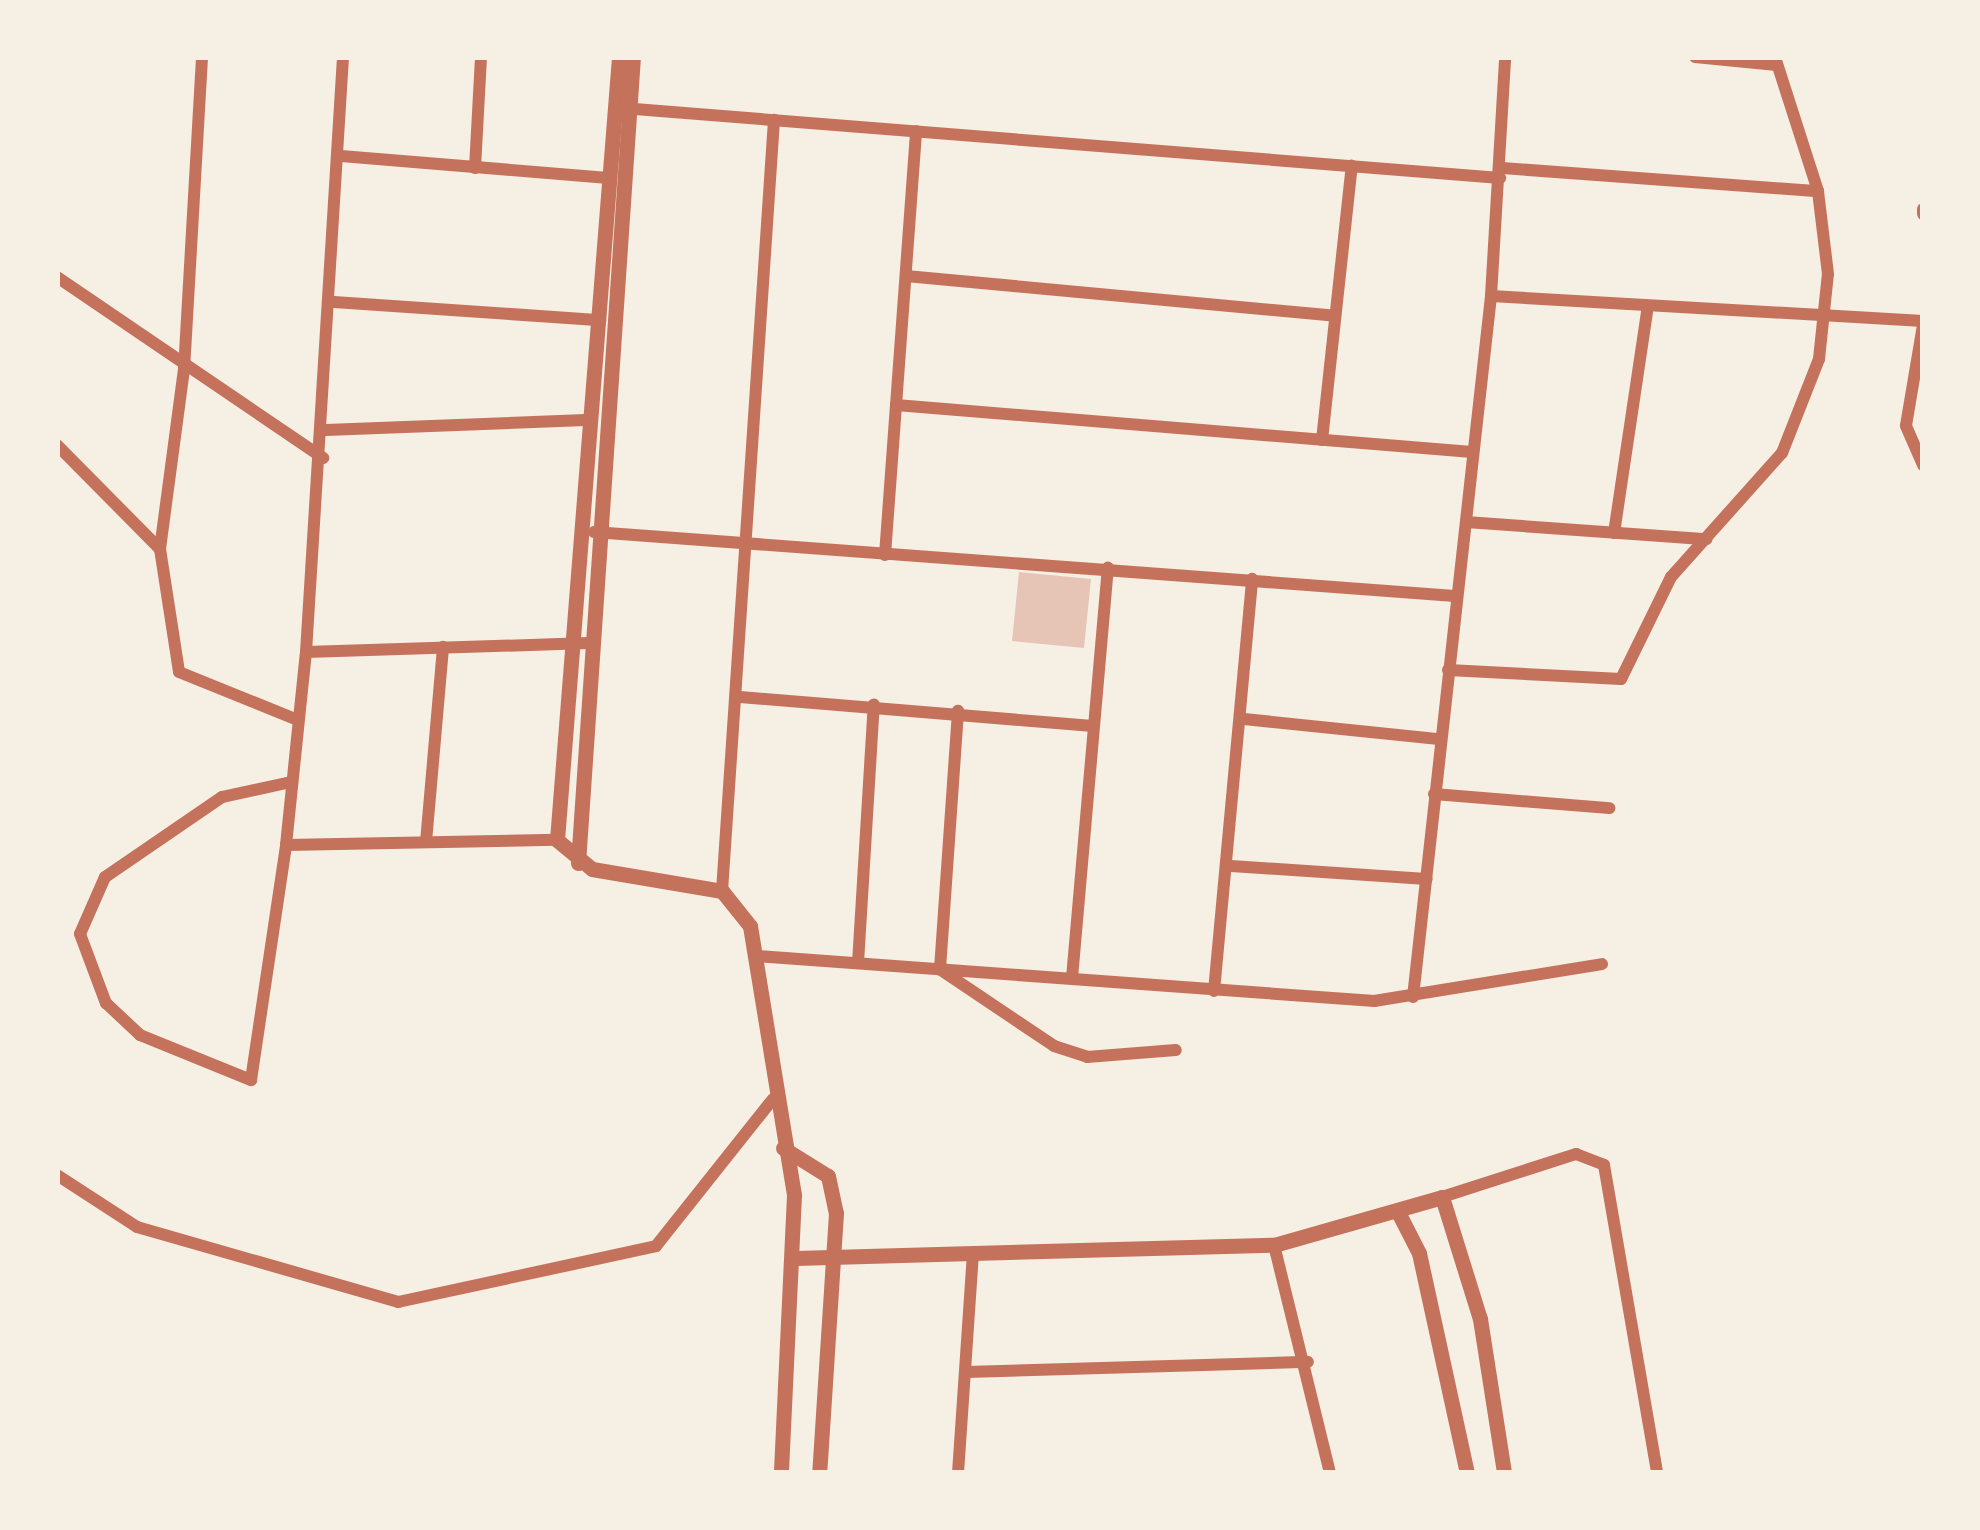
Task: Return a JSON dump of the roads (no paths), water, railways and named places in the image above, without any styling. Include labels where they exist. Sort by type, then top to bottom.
[{"type":"street","points":[[202,57],[184,370],[160,549],[178,672],[298,720]]},
{"type":"street","points":[[291,782],[222,797],[105,877],[80,934],[106,1003],[140,1035],[251,1081],[286,845],[307,652],[334,302],[343,57]]},
{"type":"street","points":[[476,168],[481,57]]},
{"type":"street","points":[[557,840],[590,532],[623,108],[619,57]]},
{"type":"street","points":[[590,532],[592,420],[611,178],[633,57]]},
{"type":"street","points":[[1414,997],[1491,296],[1505,57]]},
{"type":"street","points":[[1448,670],[1621,679],[1671,577],[1782,453],[1828,317],[1817,191],[1776,61],[1695,57]]},
{"type":"street","points":[[623,108],[1352,166],[1817,191]]},
{"type":"street","points":[[773,120],[740,697],[722,892],[757,956],[795,1258],[782,1473]]},
{"type":"street","points":[[885,555],[916,131]]},
{"type":"street","points":[[341,156],[611,178]]},
{"type":"street","points":[[1322,440],[1352,166]]},
{"type":"street","points":[[906,276],[1335,316]]},
{"type":"street","points":[[57,277],[184,370],[323,458]]},
{"type":"street","points":[[1491,296],[1647,311],[1923,323],[1906,426],[1923,465]]},
{"type":"street","points":[[334,302],[600,320]]},
{"type":"street","points":[[1614,533],[1647,311]]},
{"type":"street","points":[[896,405],[1472,452]]},
{"type":"street","points":[[326,430],[592,420]]},
{"type":"street","points":[[57,445],[160,549]]},
{"type":"street","points":[[1466,522],[1707,539]]},
{"type":"street","points":[[590,532],[1455,596]]},
{"type":"street","points":[[1072,977],[1108,568]]},
{"type":"street","points":[[1214,992],[1231,866],[1252,579]]},
{"type":"street","points":[[307,652],[581,642]]},
{"type":"street","points":[[578,862],[581,642]]},
{"type":"street","points":[[426,842],[443,647]]},
{"type":"street","points":[[740,697],[874,704],[1094,726]]},
{"type":"street","points":[[858,964],[874,704]]},
{"type":"street","points":[[940,969],[958,711]]},
{"type":"street","points":[[1244,719],[1439,739]]},
{"type":"street","points":[[1434,794],[1609,808]]},
{"type":"street","points":[[286,845],[557,840],[578,862],[722,892]]},
{"type":"street","points":[[1231,866],[1427,879]]},
{"type":"street","points":[[757,956],[1072,977],[1214,992],[1414,997],[1602,964]]},
{"type":"street","points":[[940,969],[1054,1046],[1087,1057],[1176,1049]]},
{"type":"street","points":[[57,1175],[137,1227],[398,1302],[656,1246],[773,1100]]},
{"type":"street","points":[[783,1148],[828,1176],[836,1259],[819,1473]]},
{"type":"street","points":[[795,1258],[1274,1245],[1400,1214],[1576,1154],[1604,1165],[1657,1473]]},
{"type":"street","points":[[1442,1197],[1480,1319],[1504,1473]]},
{"type":"street","points":[[1400,1214],[1419,1253],[1468,1473]]},
{"type":"street","points":[[1274,1245],[1308,1362],[1330,1473]]},
{"type":"street","points":[[958,1473],[973,1256]]},
{"type":"street","points":[[966,1372],[1308,1362]]}]
